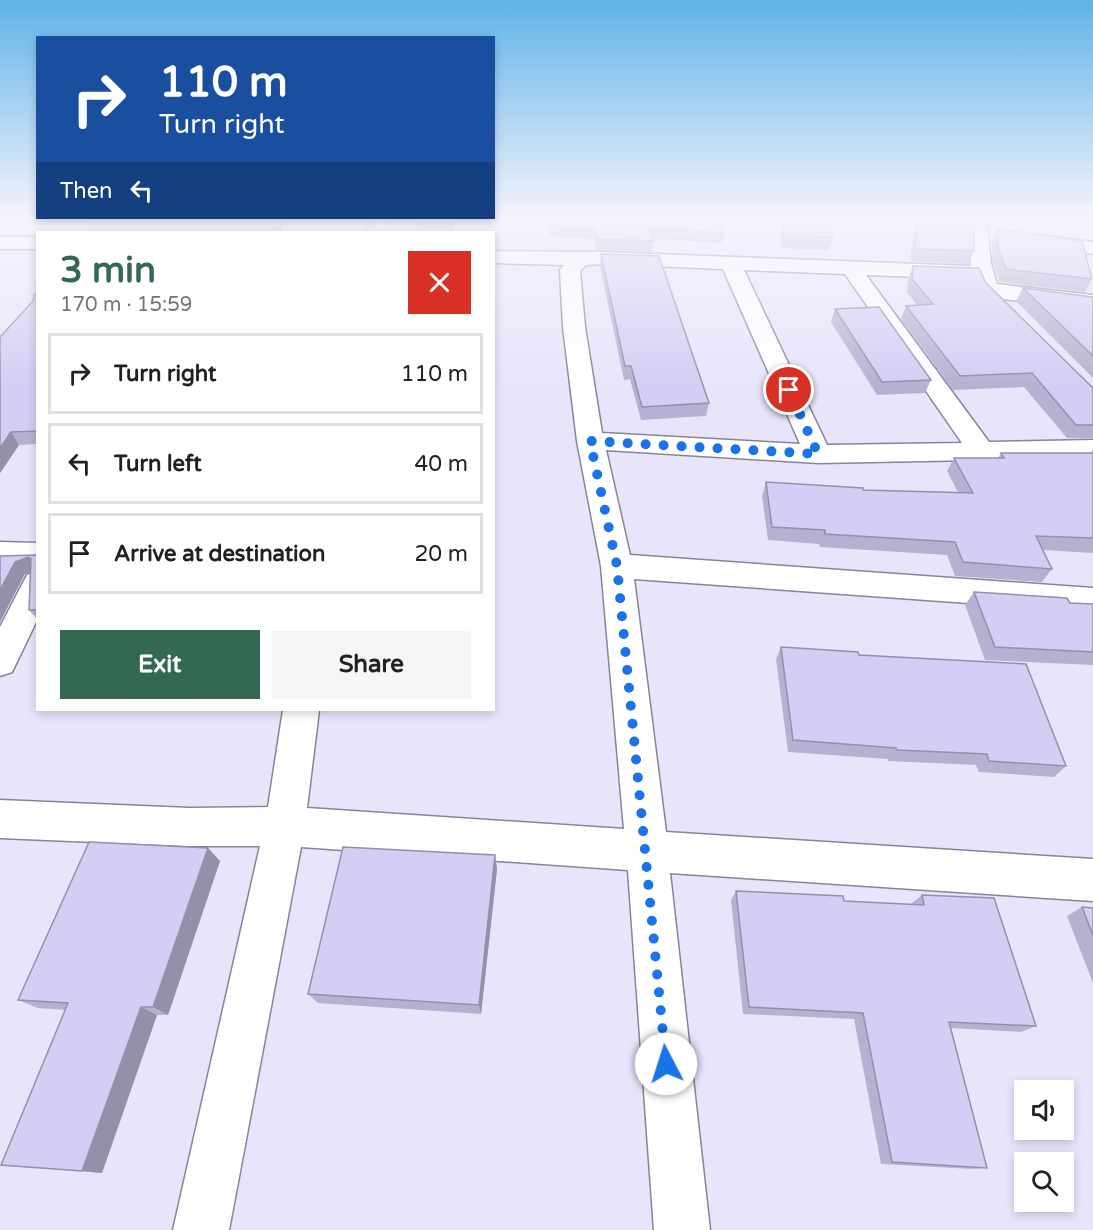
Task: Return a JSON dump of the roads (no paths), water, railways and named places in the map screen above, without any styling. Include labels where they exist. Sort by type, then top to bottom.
[{"type":"street","points":[[570,272],[574,327],[590,441],[617,566],[647,850],[682,1230]]},
{"type":"street","points":[[735,272],[818,454]]},
{"type":"street","points":[[854,272],[983,453]]},
{"type":"street","points":[[897,272],[986,281],[1093,302]]},
{"type":"street","points":[[983,272],[986,281],[1013,314]]},
{"type":"street","points":[[590,441],[818,454],[983,453],[1093,449]]},
{"type":"street","points":[[0,553],[36,554]]},
{"type":"street","points":[[617,566],[1093,600]]},
{"type":"street","points":[[0,662],[36,587]]},
{"type":"street","points":[[201,1230],[285,826],[301,711]]},
{"type":"street","points":[[0,819],[189,827],[285,826],[1093,880]]}]
